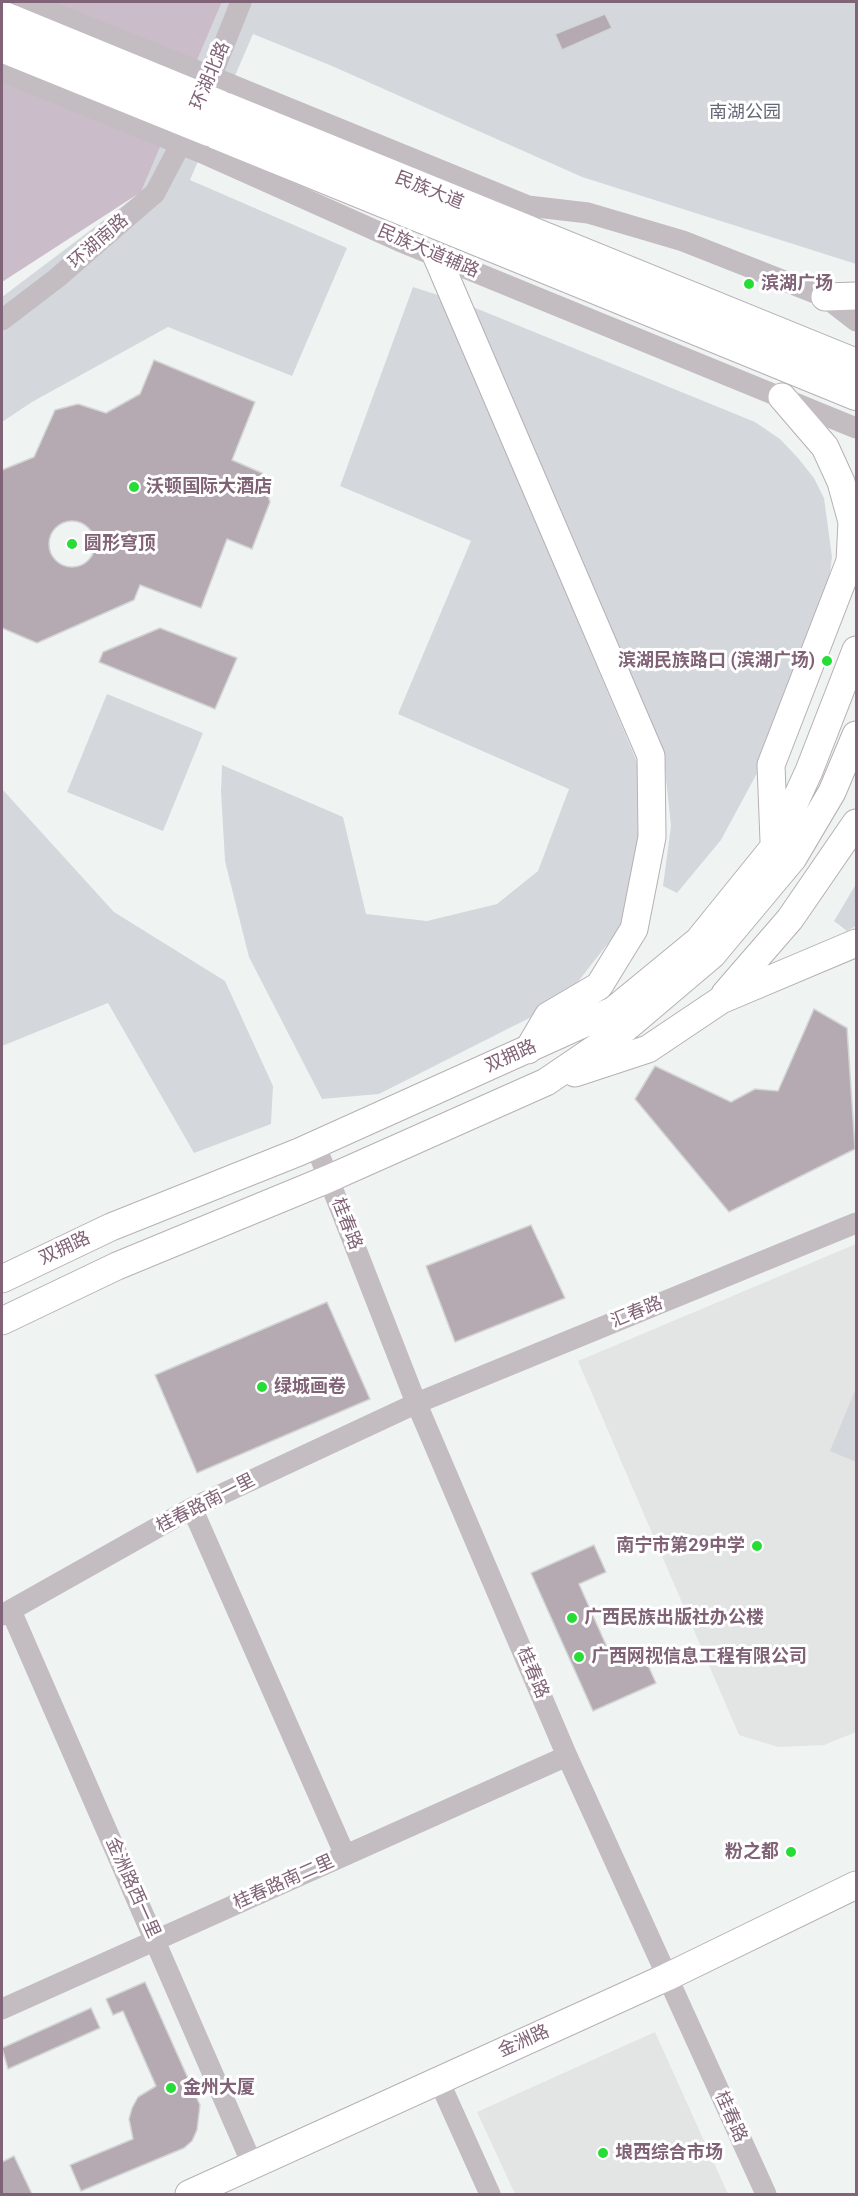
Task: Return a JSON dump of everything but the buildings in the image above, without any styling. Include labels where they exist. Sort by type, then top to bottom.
[{"type":"highway","name":"民族大道","points":[[2,17],[207,124],[856,394]]},
{"type":"highway","name":"民族大道","points":[[2,46],[856,365]]},
{"type":"main road","points":[[436,257],[651,756],[652,837],[634,929],[599,986],[548,1016],[528,1050]]},
{"type":"main road","points":[[825,297],[856,296]]},
{"type":"main road","points":[[774,848],[771,765],[850,561],[852,522],[841,482],[825,447],[782,398]]},
{"type":"main road","name":"双拥路","points":[[2,1279],[111,1227],[315,1144],[614,1010],[698,941],[774,848],[808,771],[856,650]]},
{"type":"main road","name":"双拥路","points":[[2,1321],[117,1266],[328,1179],[546,1082],[627,1027],[712,955],[793,858],[832,792],[856,735]]},
{"type":"main road","points":[[721,1000],[790,919],[856,823]]},
{"type":"main road","points":[[546,1082],[648,1049],[721,1000],[856,944]]},
{"type":"main road","name":"金洲路","points":[[189,2194],[667,1977],[856,1884]]},
{"type":"street","name":"民族大道辅路","points":[[26,2],[207,124],[436,257],[856,428]]},
{"type":"street","name":"环湖北路","points":[[207,124],[226,42],[241,2]]},
{"type":"street","name":"民族大道辅路","points":[[2,71],[528,206],[588,213],[682,241],[825,297],[856,321]]},
{"type":"street","name":"环湖南路","points":[[2,320],[57,278],[155,193],[207,124]]},
{"type":"street","name":"桂春路","points":[[315,1144],[417,1403],[567,1756],[766,2194]]},
{"type":"street","name":"汇春路","points":[[417,1403],[856,1223]]},
{"type":"street","name":"桂春路南一里","points":[[6,1613],[192,1508],[417,1403]]},
{"type":"street","points":[[192,1508],[345,1856]]},
{"type":"street","name":"金洲路西一里","points":[[6,1613],[155,1941],[253,2166]]},
{"type":"street","name":"桂春路南二里","points":[[2,2009],[567,1756]]},
{"type":"street","points":[[439,2081],[490,2194]]},
{"type":"shaded area","points":[[2,2],[222,2],[141,192],[2,282]]},
{"type":"shaded area","name":"南宁市第29中学","points":[[856,1244],[856,1732],[824,1745],[778,1747],[739,1735],[578,1361]]},
{"type":"shaded area","name":"埌西综合市场","points":[[655,2032],[728,2194],[515,2194],[477,2112]]},
{"type":"green space","name":"南湖公园","points":[[222,2],[856,2],[856,264],[582,177],[332,66],[253,34],[190,180],[347,248],[292,376],[168,327],[32,402],[2,422],[2,297],[141,192]]},
{"type":"green space","points":[[413,287],[441,296],[637,762],[638,835],[623,924],[563,1001],[379,1094],[322,1099],[249,957],[225,861],[221,792],[222,765],[343,817],[366,914],[427,921],[497,904],[538,871],[569,789],[398,714],[471,541],[340,486]]},
{"type":"green space","points":[[468,305],[755,422],[780,439],[798,458],[814,478],[824,498],[832,557],[824,618],[769,751],[721,840],[677,893],[663,886],[671,826],[663,750]]},
{"type":"green space","points":[[107,694],[203,733],[163,831],[67,792]]},
{"type":"green space","points":[[2,789],[114,912],[225,981],[273,1086],[271,1124],[194,1153],[108,1003],[2,1046]]},
{"type":"green space","points":[[856,884],[856,926],[847,931],[834,921]]},
{"type":"green space","points":[[856,1388],[856,1462],[830,1451]]},
{"type":"place","name":"滨湖广场","points":[[749,284]]},
{"type":"place","name":"沃顿国际大酒店","points":[[134,487]]},
{"type":"place","name":"圆形穹顶","points":[[72,544]]},
{"type":"place","name":"滨湖民族路口 (滨湖广场)","points":[[827,661]]},
{"type":"place","name":"绿城画卷","points":[[262,1387]]},
{"type":"place","name":"南宁市第29中学","points":[[757,1546]]},
{"type":"place","name":"广西民族出版社办公楼","points":[[572,1618]]},
{"type":"place","name":"广西网视信息工程有限公司","points":[[579,1657]]},
{"type":"place","name":"粉之都","points":[[791,1852]]},
{"type":"place","name":"金州大厦","points":[[171,2088]]},
{"type":"place","name":"埌西综合市场","points":[[603,2153]]}]
